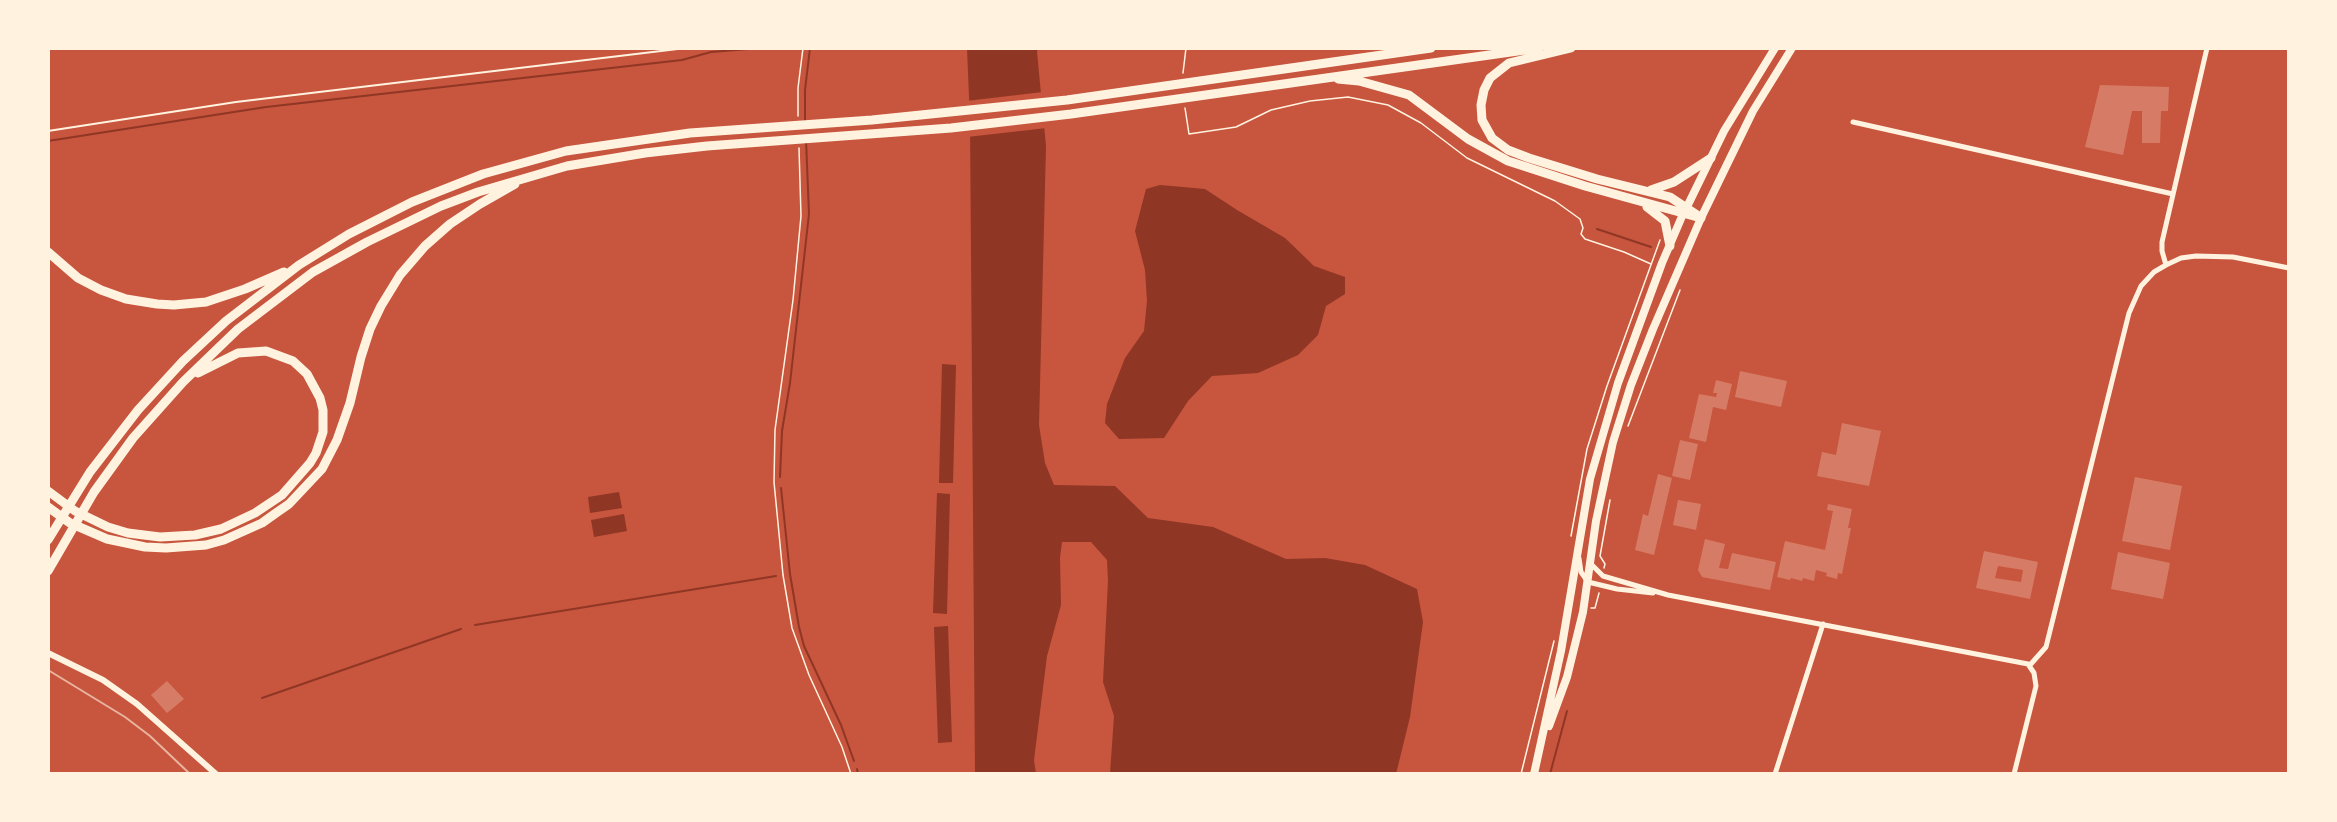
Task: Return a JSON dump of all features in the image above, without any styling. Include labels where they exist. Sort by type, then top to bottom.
[{"type":"highway","points":[[48,540],[106,450],[167,377],[233,315],[300,265],[349,234],[412,202],[483,174],[566,151],[690,132],[956,112],[1067,100],[1431,48]]},
{"type":"highway","points":[[48,571],[61,545],[94,492],[133,438],[183,382],[238,329],[313,272],[367,242],[441,206],[478,192],[530,176],[622,156],[670,149],[951,128],[1071,114],[1539,48]]},
{"type":"highway","points":[[1571,48],[1519,60],[1496,72],[1487,83],[1482,97],[1481,114],[1485,127],[1497,143],[1508,150],[1608,182],[1670,196],[1685,210]]},
{"type":"highway","points":[[1318,78],[1359,81],[1396,90],[1429,108],[1468,139],[1501,158],[1637,201],[1685,210],[1701,218]]},
{"type":"highway","points":[[1651,190],[1674,182],[1711,158]]},
{"type":"highway","points":[[48,507],[70,523],[107,538],[145,547],[166,548],[206,544],[224,540],[262,523],[289,504],[322,469],[337,440],[350,403],[370,329],[400,275],[421,250],[450,224],[530,176]]},
{"type":"highway","points":[[1637,201],[1664,219],[1670,246]]},
{"type":"highway","points":[[48,252],[78,278],[101,290],[137,302],[174,305],[206,302],[225,296],[300,265]]},
{"type":"highway","points":[[48,491],[75,511],[108,527],[128,533],[153,536],[195,534],[236,523],[269,505],[298,478],[316,453],[323,432],[322,404],[315,385],[293,361],[266,351],[250,351],[225,358],[183,382]]},
{"type":"main road","points":[[1534,774],[1561,651],[1590,479],[1618,382],[1685,210],[1724,132],[1775,48]]},
{"type":"main road","points":[[1539,753],[1573,657],[1583,612],[1603,483],[1631,385],[1678,268],[1701,218],[1753,111],[1792,48]]},
{"type":"street","points":[[2166,265],[2162,242],[2207,48]]},
{"type":"street","points":[[1853,122],[2173,194]]},
{"type":"street","points":[[2030,665],[2042,653],[2047,643],[2129,313],[2142,286],[2154,272],[2181,258],[2212,255],[2289,268]]},
{"type":"street","points":[[1578,547],[1581,572],[1588,582],[2022,661],[2030,665],[2036,686],[2014,774]]},
{"type":"street","points":[[1590,562],[1603,576],[1668,595]]},
{"type":"street","points":[[1775,774],[1823,624]]},
{"type":"street","points":[[48,653],[103,680],[137,704],[216,774]]},
{"type":"lane","points":[[48,131],[236,102],[686,48]]},
{"type":"path","points":[[797,114],[802,48]]},
{"type":"path","points":[[1187,123],[1189,134],[1236,127],[1271,110],[1288,105],[1348,97],[1373,100],[1405,112],[1467,158],[1555,201],[1580,219],[1583,228],[1581,234],[1585,239],[1651,264]]},
{"type":"path","points":[[799,152],[800,226],[793,300],[775,430],[774,482],[783,575],[792,628],[808,675],[842,747],[851,774]]},
{"type":"path","points":[[1627,428],[1681,286]]},
{"type":"path","points":[[1603,576],[1605,564],[1600,556],[1611,492]]},
{"type":"path","points":[[1521,774],[1554,638]]},
{"type":"shaded area","points":[[967,48],[1038,48],[1046,146],[1039,425],[1045,463],[1054,485],[1115,486],[1148,518],[1213,527],[1286,559],[1325,558],[1365,565],[1417,589],[1423,622],[1410,717],[1396,774],[1110,774],[1114,716],[1103,682],[1107,560],[1091,542],[1062,542],[1061,605],[1047,656],[1034,760],[1036,774],[975,774],[970,121]]},
{"type":"shaded area","points":[[1160,185],[1205,189],[1285,238],[1314,266],[1345,277],[1345,294],[1326,306],[1318,335],[1298,355],[1258,373],[1212,376],[1188,401],[1164,438],[1119,439],[1105,423],[1107,404],[1125,358],[1144,331],[1147,301],[1145,270],[1135,231],[1146,189]]},
{"type":"shaded area","points":[[942,364],[956,365],[953,483],[939,483]]},
{"type":"shaded area","points":[[619,492],[622,508],[590,513],[588,497]]},
{"type":"shaded area","points":[[937,493],[950,494],[947,614],[933,613]]},
{"type":"shaded area","points":[[624,514],[627,531],[594,537],[591,520]]},
{"type":"shaded area","points":[[948,626],[952,742],[938,743],[934,627]]},
{"type":"pier","points":[[1043,92],[1047,128],[967,137],[966,101]]},
{"type":"building","points":[[2100,85],[2169,87],[2168,111],[2161,111],[2160,143],[2142,143],[2142,111],[2132,111],[2123,155],[2085,147]]},
{"type":"building","points":[[1740,371],[1787,381],[1781,407],[1735,397]]},
{"type":"building","points":[[1716,380],[1732,384],[1726,410],[1713,407],[1706,442],[1689,438],[1699,394],[1716,397],[1717,393],[1713,393]]},
{"type":"building","points":[[1842,423],[1881,431],[1869,486],[1817,476],[1822,452],[1836,455]]},
{"type":"building","points":[[1680,440],[1698,444],[1690,480],[1672,476]]},
{"type":"building","points":[[1658,474],[1672,478],[1654,555],[1635,550],[1643,514],[1648,516]]},
{"type":"building","points":[[2135,477],[2182,486],[2170,550],[2122,541]]},
{"type":"building","points":[[1678,500],[1701,504],[1696,530],[1673,525]]},
{"type":"building","points":[[1828,504],[1852,509],[1848,528],[1851,528],[1842,574],[1838,573],[1837,579],[1816,570],[1814,581],[1803,578],[1802,581],[1777,577],[1785,541],[1825,550],[1833,511],[1827,510]]},
{"type":"building","points":[[1705,539],[1725,544],[1719,568],[1728,569],[1732,553],[1776,562],[1770,590],[1702,577],[1698,570]]},
{"type":"building","points":[[1984,551],[2038,562],[2030,599],[1976,588]],"holes":[[[1998,566],[2023,570],[2021,582],[1995,578]]]},
{"type":"building","points":[[2118,552],[2170,563],[2163,599],[2111,589]]},
{"type":"building","points":[[167,681],[184,699],[167,713],[151,695]]},
{"type":"waterway","points":[[48,141],[266,107],[682,60],[711,52],[761,48]]},
{"type":"waterway","points":[[805,123],[805,90],[810,48]]},
{"type":"waterway","points":[[780,477],[782,431],[790,383],[809,214],[806,140]]},
{"type":"waterway","points":[[1597,229],[1651,247]]},
{"type":"waterway","points":[[781,488],[790,574],[804,646],[841,725],[854,761]]},
{"type":"waterway","points":[[475,625],[776,576]]},
{"type":"waterway","points":[[262,698],[461,629]]},
{"type":"waterway","points":[[1550,774],[1567,711]]},
{"type":"waterway","points":[[857,769],[858,774]]},
{"type":"railway","points":[[48,670],[125,717],[150,736],[190,774]]}]
